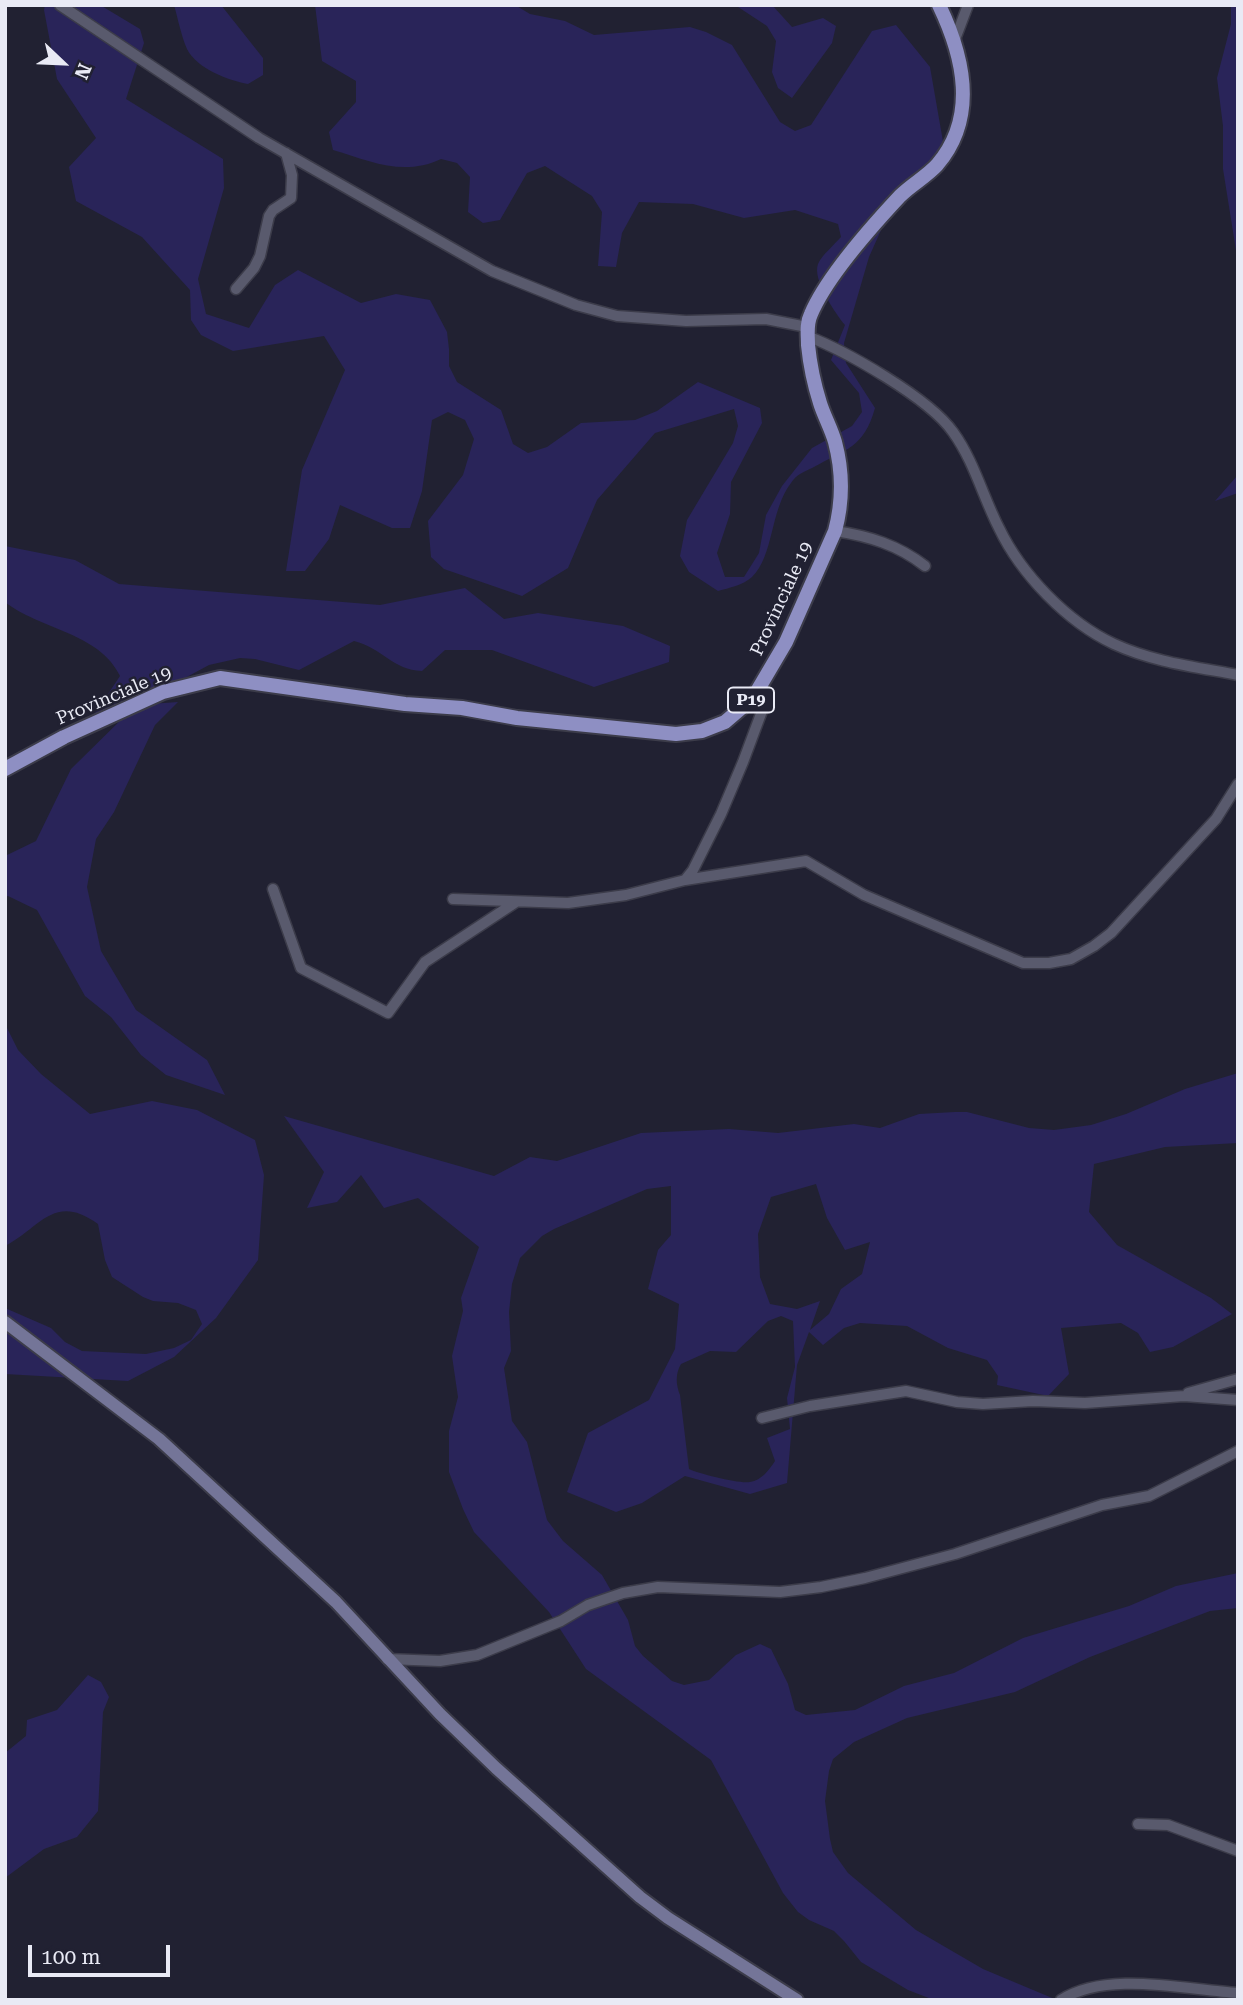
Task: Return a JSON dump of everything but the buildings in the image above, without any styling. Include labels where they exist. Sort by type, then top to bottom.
[{"type":"main road","points":[[807,331],[816,303],[836,272],[902,194],[936,165],[958,130],[964,89],[954,42],[939,5]]},
{"type":"main road","name":"Provinciale 19","points":[[5,769],[64,737],[163,692],[220,678],[405,704],[462,708],[517,718],[676,734],[702,731],[724,722],[746,705],[760,687],[786,642],[835,531],[842,499],[841,473],[834,437],[814,382],[807,331]]},
{"type":"street","points":[[60,5],[259,138],[492,271],[596,312],[686,321],[766,319],[807,331],[876,371],[928,407],[952,430],[965,451],[999,529],[1018,562],[1045,594],[1081,623],[1112,643],[1157,660],[1238,675]]},
{"type":"street","points":[[954,42],[968,5]]},
{"type":"street","points":[[236,289],[254,268],[260,256],[269,216],[273,210],[291,198],[292,175],[286,153]]},
{"type":"street","points":[[835,531],[891,545],[925,566]]},
{"type":"street","points":[[685,880],[693,870],[721,814],[743,762],[765,704],[760,687]]},
{"type":"street","points":[[453,898],[568,903],[626,895],[685,880],[806,861],[864,895],[987,949],[1023,963],[1049,963],[1071,959],[1111,933],[1216,819],[1238,785]]},
{"type":"street","points":[[273,889],[301,968],[388,1013],[425,962],[516,902]]},
{"type":"street","points":[[5,1322],[159,1439],[336,1602],[387,1659],[495,1768],[640,1897],[797,2000]]},
{"type":"street","points":[[1184,1396],[1238,1379]]},
{"type":"street","points":[[762,1418],[810,1406],[906,1391],[957,1402],[983,1404],[1033,1401],[1085,1404],[1184,1396],[1238,1400]]},
{"type":"street","points":[[387,1659],[440,1661],[477,1655],[562,1620],[588,1605],[641,1589],[658,1587],[780,1592],[865,1578],[955,1554],[1102,1505],[1149,1496],[1238,1451]]},
{"type":"street","points":[[1138,1824],[1168,1825],[1238,1851]]},
{"type":"street","points":[[1061,2000],[1071,1993],[1097,1986],[1127,1985],[1238,1993]]},
{"type":"shaded area","points":[[45,5],[100,5],[140,29],[144,43],[126,99],[223,159],[224,188],[198,279],[206,314],[249,328],[275,285],[298,270],[361,303],[396,294],[430,300],[447,332],[449,366],[457,382],[501,410],[513,444],[528,453],[547,447],[581,423],[635,420],[657,411],[698,382],[760,408],[762,423],[731,482],[730,514],[717,553],[725,577],[744,577],[759,553],[766,515],[782,486],[812,448],[852,426],[862,412],[859,393],[831,360],[845,325],[818,279],[818,264],[841,237],[838,224],[795,210],[744,218],[693,204],[639,202],[622,233],[616,267],[598,266],[602,212],[592,196],[545,166],[527,173],[500,220],[483,223],[468,212],[470,177],[457,163],[441,159],[413,167],[400,167],[333,150],[329,132],[356,102],[356,81],[322,61],[315,5],[515,5],[530,14],[565,21],[594,35],[690,27],[732,45],[780,122],[795,131],[811,125],[872,31],[896,25],[930,67],[945,153],[890,210],[869,257],[844,343],[846,363],[875,408],[871,421],[852,446],[795,478],[779,506],[759,568],[744,582],[718,591],[689,572],[680,556],[687,520],[733,443],[738,426],[734,409],[655,433],[597,500],[568,568],[522,596],[444,569],[431,557],[428,521],[463,475],[474,439],[465,420],[448,412],[432,420],[422,491],[410,528],[392,528],[340,505],[329,539],[305,571],[286,571],[302,470],[345,370],[324,336],[233,351],[201,335],[191,320],[190,290],[142,237],[76,201],[69,167],[96,138],[57,79]]},
{"type":"shaded area","points":[[174,5],[221,5],[263,58],[263,75],[248,84],[231,80],[205,68],[187,49]]},
{"type":"shaded area","points":[[735,5],[772,5],[792,27],[823,18],[836,26],[832,43],[792,98],[778,88],[772,72],[776,41],[767,26]]},
{"type":"shaded area","points":[[1231,5],[1238,5],[1238,263],[1223,169],[1223,126],[1217,78],[1231,24]]},
{"type":"shaded area","points":[[1238,474],[1238,493],[1215,501],[1237,476]]},
{"type":"shaded area","points":[[5,546],[75,560],[119,584],[380,605],[465,588],[504,619],[538,613],[623,626],[670,646],[669,662],[594,687],[492,650],[445,650],[422,671],[412,670],[354,641],[299,670],[240,658],[209,665],[183,679],[161,684],[90,721],[120,676],[111,662],[98,650],[5,602]]},
{"type":"shaded area","points":[[178,702],[155,725],[114,812],[96,839],[87,887],[101,951],[136,1010],[207,1060],[225,1095],[166,1075],[141,1055],[111,1017],[85,996],[37,910],[5,897],[5,856],[36,841],[71,769],[136,705]]},
{"type":"shaded area","points":[[5,1024],[18,1050],[41,1074],[90,1114],[152,1101],[197,1110],[255,1140],[264,1175],[258,1260],[216,1318],[174,1357],[128,1381],[5,1374],[5,1308],[51,1328],[65,1342],[82,1351],[146,1354],[174,1348],[191,1340],[202,1324],[196,1310],[178,1303],[153,1301],[112,1277],[105,1260],[98,1224],[83,1215],[70,1211],[58,1212],[5,1246]]},
{"type":"shaded area","points":[[1238,1073],[1238,1143],[1165,1147],[1094,1164],[1089,1212],[1117,1245],[1211,1298],[1232,1314],[1173,1347],[1150,1352],[1138,1333],[1121,1323],[1061,1328],[1069,1374],[1048,1396],[997,1385],[998,1376],[987,1360],[948,1348],[907,1326],[860,1323],[844,1328],[823,1345],[809,1332],[797,1365],[787,1483],[750,1494],[685,1476],[642,1503],[616,1512],[567,1492],[588,1433],[649,1400],[675,1349],[679,1304],[648,1289],[658,1250],[671,1235],[671,1186],[647,1189],[542,1236],[520,1258],[512,1284],[509,1312],[511,1351],[504,1368],[512,1421],[527,1442],[547,1520],[563,1541],[602,1575],[628,1620],[635,1646],[672,1681],[684,1685],[709,1680],[736,1655],[760,1644],[771,1649],[788,1684],[795,1710],[806,1715],[855,1710],[904,1686],[954,1673],[1023,1638],[1129,1606],[1176,1586],[1238,1573],[1238,1608],[1210,1611],[1090,1657],[1015,1692],[907,1718],[854,1742],[833,1759],[825,1801],[830,1839],[833,1852],[848,1873],[916,1930],[983,1969],[1057,2000],[934,2000],[908,1990],[861,1962],[834,1931],[798,1912],[783,1893],[711,1760],[586,1669],[549,1612],[474,1532],[449,1472],[449,1431],[458,1397],[452,1356],[463,1311],[461,1298],[479,1247],[418,1198],[384,1208],[361,1175],[337,1202],[307,1208],[324,1172],[284,1116],[494,1176],[530,1157],[557,1161],[641,1133],[729,1129],[778,1133],[854,1124],[880,1128],[919,1114],[955,1112],[967,1112],[1029,1128],[1054,1130],[1091,1125],[1126,1114],[1185,1089]],"holes":[[[816,1184],[827,1218],[845,1250],[870,1242],[862,1274],[841,1289],[829,1314],[810,1330],[820,1301],[797,1309],[770,1304],[760,1277],[758,1234],[771,1197]],[[781,1316],[793,1321],[795,1367],[787,1398],[790,1429],[767,1438],[775,1461],[762,1477],[750,1482],[737,1482],[689,1469],[677,1383],[681,1364],[710,1351],[736,1352],[768,1321]]]},
{"type":"shaded area","points":[[88,1675],[101,1682],[109,1697],[103,1712],[98,1811],[77,1837],[44,1849],[5,1878],[5,1753],[26,1736],[27,1720],[57,1710]]}]
